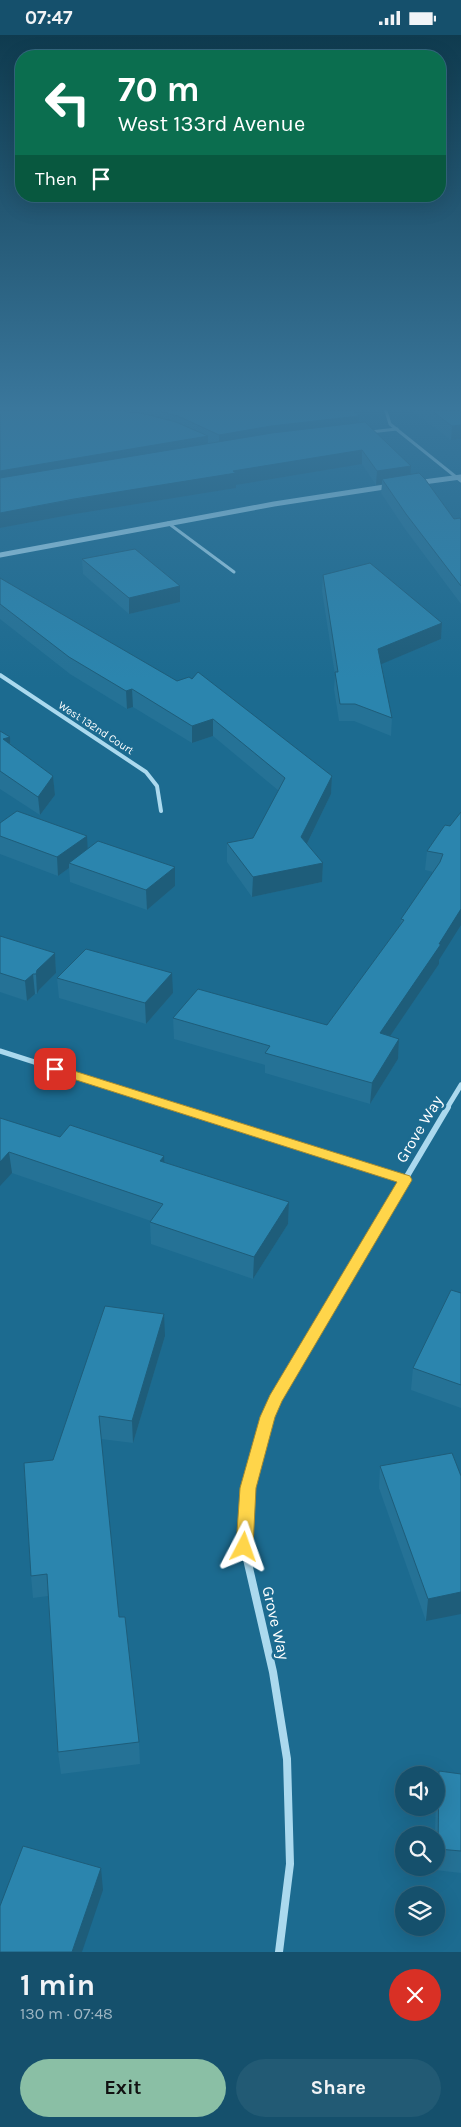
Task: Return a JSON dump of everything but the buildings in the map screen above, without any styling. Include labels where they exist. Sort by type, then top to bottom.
[{"type":"street","points":[[0,555],[297,500]]},
{"type":"street","points":[[168,523],[234,572]]},
{"type":"street","name":"West 132nd Court","points":[[0,675],[131,761],[151,777],[160,788],[161,811]]},
{"type":"street","points":[[0,1051],[405,1180]]},
{"type":"street","name":"Grove Way","points":[[279,1952],[290,1864],[286,1759],[273,1672],[244,1547],[248,1488],[267,1417],[275,1399],[461,1085]]},
{"type":"route","points":[[55,1069],[405,1180],[275,1399],[267,1417],[248,1488],[244,1547]]}]
